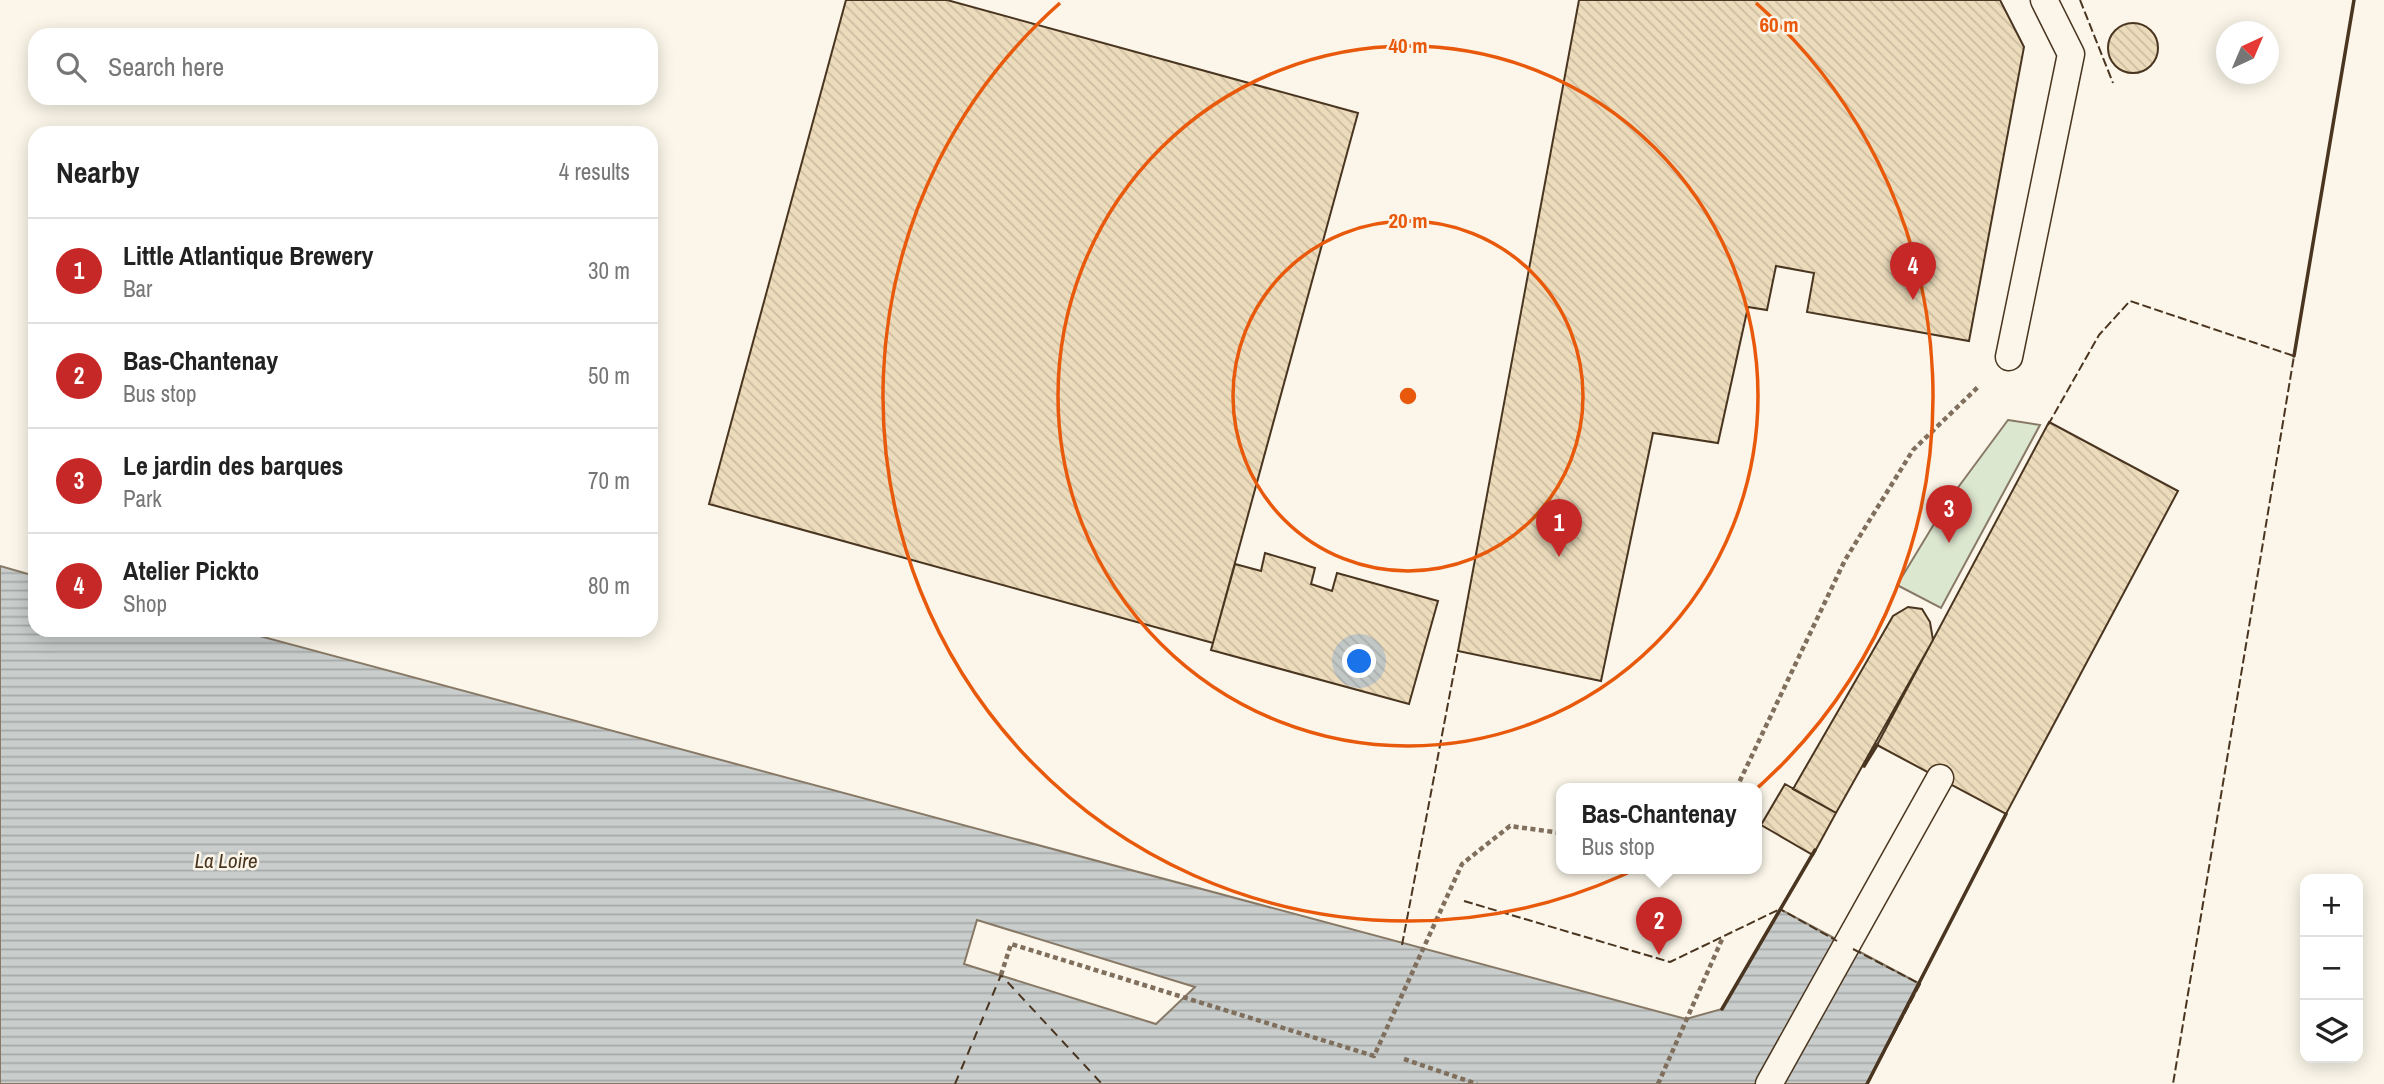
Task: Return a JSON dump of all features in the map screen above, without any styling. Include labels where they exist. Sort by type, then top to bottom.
[{"type":"lane","points":[[2009,357],[2071,54],[2043,0]]},
{"type":"lane","points":[[1769,1084],[1940,778]]},
{"type":"path","points":[[1739,783],[1845,560],[1913,450],[2009,357]]},
{"type":"path","points":[[1001,975],[1011,944],[1374,1056],[1462,864],[1510,826],[1556,832]]},
{"type":"path","points":[[1658,1084],[1723,937]]},
{"type":"path","points":[[1404,1059],[1478,1084]]},
{"type":"green space","points":[[2008,420],[2040,425],[1941,608],[1897,585],[1948,501]]},
{"type":"water","name":"La Loire","points":[[0,566],[28,574],[28,637],[263,637],[1686,1019],[1722,1009],[1780,909],[1920,984],[1867,1084],[0,1084]]},
{"type":"pier","points":[[977,920],[1195,987],[1156,1024],[964,964]]},
{"type":"building","points":[[846,0],[947,0],[1358,113],[1213,643],[709,504]]},
{"type":"building","points":[[1579,0],[2000,0],[2024,47],[1969,341],[1807,312],[1814,273],[1776,266],[1767,310],[1748,307],[1718,443],[1653,433],[1601,681],[1458,651]]},
{"type":"building","points":[[2133,23],[2151,30],[2158,48],[2151,66],[2133,73],[2115,66],[2108,48],[2115,30]]},
{"type":"building","points":[[2049,422],[2178,491],[2006,814],[1877,745]]},
{"type":"building","points":[[1265,553],[1315,568],[1311,584],[1332,591],[1337,573],[1438,601],[1409,704],[1211,650],[1235,564],[1261,571]]},
{"type":"building","points":[[1908,607],[1922,609],[1930,622],[1933,640],[1836,813],[1793,789],[1893,616]]},
{"type":"building","points":[[1785,784],[1836,813],[1813,855],[1762,823]]},
{"type":"ferry route","points":[[955,1084],[1001,975],[1102,1084]]},
{"type":"fence","points":[[2080,0],[2113,83]]},
{"type":"fence","points":[[2048,425],[2099,335],[2130,301],[2294,356],[2173,1084]]},
{"type":"fence","points":[[1402,945],[1458,651]]},
{"type":"fence","points":[[1864,767],[1878,743]]},
{"type":"fence","points":[[1814,852],[1780,909],[1837,941]]},
{"type":"fence","points":[[1464,901],[1670,962],[1780,909]]},
{"type":"fence","points":[[1853,949],[1920,984],[1867,1084]]},
{"type":"wall","points":[[2294,356],[2354,0]]},
{"type":"wall","points":[[1864,766],[1877,745]]},
{"type":"wall","points":[[1867,1084],[2006,814]]},
{"type":"wall","points":[[1722,1009],[1815,850]]},
{"type":"place","name":"Atelier Pickto","points":[[1913,300]]},
{"type":"place","name":"Le jardin des barques","points":[[1949,543]]},
{"type":"place","name":"Little Atlantique Brewery","points":[[1559,557]]},
{"type":"place","name":"Bas-Chantenay","points":[[1659,955]]}]
